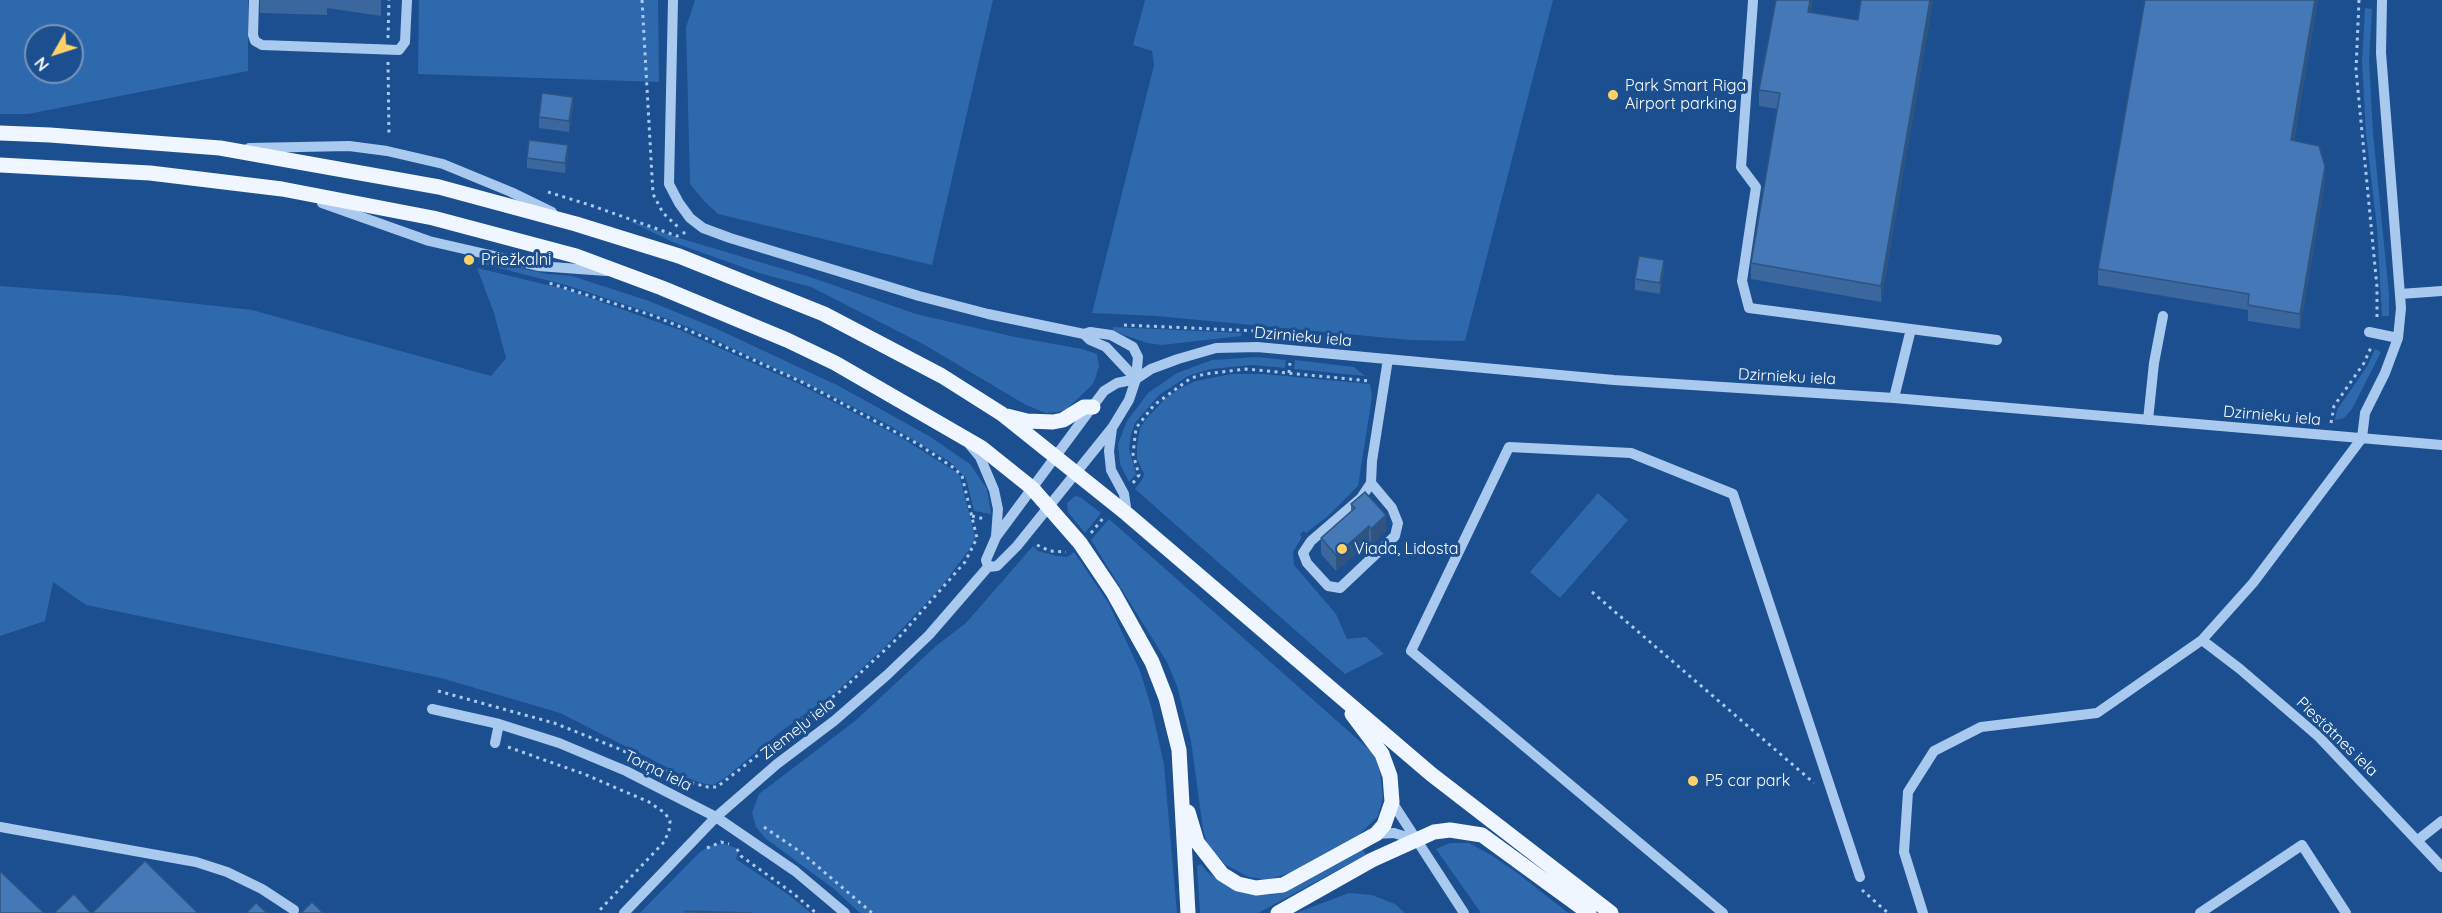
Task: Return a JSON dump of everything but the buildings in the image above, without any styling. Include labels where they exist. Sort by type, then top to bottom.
[{"type":"main road","points":[[0,133],[220,148],[439,187],[576,224],[679,256],[824,314],[942,376],[1002,414],[1127,514],[1431,774],[1611,913]]},
{"type":"main road","points":[[0,165],[150,173],[282,189],[434,218],[576,256],[787,340],[836,363],[982,448],[1032,488],[1080,543],[1113,592],[1152,662],[1166,698],[1179,750],[1188,913]]},
{"type":"main road","points":[[1002,414],[1027,421],[1053,422],[1063,420],[1084,407],[1093,407]]},
{"type":"main road","points":[[1180,783],[1197,842],[1222,874],[1247,886],[1270,888],[1283,885],[1376,834],[1383,825],[1392,802],[1390,776],[1382,754],[1339,696]]},
{"type":"main road","points":[[1278,913],[1372,860],[1434,832],[1450,830],[1482,835],[1589,913]]},
{"type":"street","points":[[254,0],[253,35],[255,41],[262,45],[388,50],[399,50],[405,42],[407,0]]},
{"type":"street","points":[[673,0],[669,184],[690,218],[703,228],[730,238],[919,296],[988,314],[1084,334],[1090,332],[1111,335],[1133,348],[1138,357],[1136,379],[1129,400],[1112,428],[1076,474]]},
{"type":"street","points":[[1923,913],[1904,852],[1908,792],[1934,751],[1981,728],[2097,713],[2202,640],[2253,583],[2362,438],[2365,413],[2385,373],[2398,338],[2401,308],[2381,53],[2382,0]]},
{"type":"street","points":[[1753,1],[1741,167],[1756,187],[1742,281],[1749,308],[1997,340]]},
{"type":"street","points":[[220,148],[349,146],[387,151],[444,164],[511,192],[576,224]]},
{"type":"street","points":[[282,189],[429,241],[538,266],[617,271]]},
{"type":"street","points":[[2400,294],[2442,291]]},
{"type":"street","points":[[2148,420],[2154,363],[2163,316]]},
{"type":"street","points":[[1894,398],[1911,329]]},
{"type":"street","points":[[2372,333],[2398,338]]},
{"type":"street","points":[[1084,334],[1090,340],[1106,347],[1136,379]]},
{"type":"street","name":"Dzirnieku iela","points":[[1032,488],[1104,391],[1117,383],[1136,379],[1151,369],[1169,362],[1216,348],[1257,346],[1752,391],[1894,398],[2442,445]]},
{"type":"street","points":[[1371,483],[1392,508],[1398,523],[1395,536],[1340,588],[1328,586],[1307,563],[1303,553],[1311,542],[1361,498],[1371,483],[1388,359]]},
{"type":"street","points":[[1112,428],[1109,451],[1111,470],[1124,494],[1127,514]]},
{"type":"street","points":[[968,440],[980,457],[994,490],[998,508],[996,537]]},
{"type":"street","points":[[1723,913],[1411,651],[1509,447],[1631,453],[1733,494],[1857,880]]},
{"type":"street","name":"Ziemeļu iela","points":[[987,567],[997,566],[1005,559],[1076,474]]},
{"type":"street","name":"Ziemeļu iela","points":[[624,913],[716,817],[777,764],[834,722],[888,675],[929,635],[987,567],[987,560],[996,537],[1032,488]]},
{"type":"street","name":"Piestātnes iela","points":[[2202,640],[2240,669],[2319,737],[2442,867]]},
{"type":"street","name":"Torņa iela","points":[[432,709],[499,724],[559,743],[626,771],[716,817],[795,871],[845,913]]},
{"type":"street","points":[[495,743],[499,724]]},
{"type":"street","points":[[1392,802],[1464,913]]},
{"type":"street","points":[[2418,840],[2442,820]]},
{"type":"street","points":[[0,827],[196,862],[227,872],[262,889],[294,910]]},
{"type":"street","points":[[1376,834],[1394,833],[1416,840]]},
{"type":"street","points":[[2200,913],[2302,845],[2346,913]]},
{"type":"path","points":[[389,0],[389,145]]},
{"type":"path","points":[[642,0],[653,194],[663,213],[684,233],[694,237]]},
{"type":"path","points":[[2332,416],[2334,406],[2364,363],[2377,323],[2377,287],[2356,70],[2359,0]]},
{"type":"path","points":[[542,191],[593,206],[677,236],[703,228]]},
{"type":"path","points":[[549,282],[654,316],[804,383],[918,444],[962,476],[977,538],[965,562],[949,582],[902,635],[859,675],[762,750],[724,783],[708,787],[692,783]]},
{"type":"path","points":[[1116,325],[1269,332]]},
{"type":"path","points":[[1289,373],[1292,350]]},
{"type":"path","points":[[1131,486],[1139,475],[1133,454],[1136,428],[1143,416],[1166,394],[1191,378],[1225,370],[1245,369],[1384,382]]},
{"type":"path","points":[[1088,536],[1105,516]]},
{"type":"path","points":[[1037,545],[1050,551],[1067,552],[1070,550]]},
{"type":"path","points":[[1592,591],[1822,790]]},
{"type":"path","points":[[495,743],[584,774],[649,802],[665,813],[670,821],[664,842],[597,913]]},
{"type":"path","points":[[764,827],[802,854],[872,913]]},
{"type":"path","points":[[700,854],[705,849],[721,842],[735,846],[741,856],[794,894],[816,913]]},
{"type":"path","points":[[1857,880],[1888,913]]},
{"type":"shaded area","points":[[0,0],[248,0],[248,71],[28,114],[0,114]]},
{"type":"shaded area","points":[[419,0],[658,0],[659,82],[418,74]]},
{"type":"shaded area","points":[[695,0],[993,0],[932,265],[718,214],[704,201],[690,184],[686,27]]},
{"type":"shaded area","points":[[1145,0],[1553,0],[1465,341],[1410,340],[1156,316],[1092,313],[1154,65],[1152,51],[1133,45]]},
{"type":"shaded area","points":[[2365,8],[2372,9],[2369,60],[2373,133],[2389,294],[2389,316],[2382,316],[2377,228],[2366,134],[2362,61]]},
{"type":"shaded area","points":[[627,220],[810,277],[916,314],[1015,337],[1082,349],[1097,354],[1099,366],[1096,376],[1093,384],[1067,409],[1046,413],[1026,405],[923,344],[811,287],[759,273],[675,243]]},
{"type":"shaded area","points":[[479,259],[547,274],[572,276],[649,301],[715,328],[839,386],[929,436],[970,464],[987,489],[991,514],[974,511],[966,478],[949,461],[887,424],[818,389],[688,327],[657,315],[566,285],[479,263]]},
{"type":"shaded area","points":[[477,268],[568,290],[680,330],[799,384],[902,438],[959,474],[975,537],[969,550],[941,587],[885,647],[837,691],[713,785],[688,778],[560,713],[441,678],[86,605],[53,582],[45,621],[0,636],[0,286],[117,295],[252,310],[491,376],[506,358],[494,313]]},
{"type":"shaded area","points":[[1113,327],[1242,333],[1241,336],[1162,345],[1147,343],[1113,331]]},
{"type":"shaded area","points":[[2375,349],[2381,352],[2352,409],[2344,418],[2335,420],[2337,410],[2368,365]]},
{"type":"shaded area","points":[[1258,357],[1286,360],[1285,368],[1252,365],[1210,369],[1188,376],[1159,395],[1135,423],[1129,449],[1136,474],[1129,482],[1120,464],[1118,444],[1127,421],[1148,393],[1177,373],[1212,360]]},
{"type":"shaded area","points":[[1295,360],[1354,367],[1365,376],[1294,369]]},
{"type":"shaded area","points":[[1231,374],[1264,374],[1370,384],[1372,397],[1358,486],[1328,516],[1306,533],[1304,531],[1300,534],[1302,537],[1293,552],[1294,565],[1336,614],[1347,639],[1366,637],[1384,654],[1345,674],[1135,489],[1144,474],[1137,459],[1137,446],[1140,428],[1146,419],[1165,399],[1179,389],[1196,381]]},
{"type":"shaded area","points":[[1598,493],[1628,520],[1560,598],[1530,572]]},
{"type":"shaded area","points":[[1075,496],[1080,497],[1101,513],[1085,533],[1068,512],[1067,503]]},
{"type":"shaded area","points":[[1109,519],[1372,752],[1379,764],[1383,797],[1378,816],[1359,835],[1296,871],[1267,880],[1249,877],[1224,864],[1207,844],[1191,741],[1177,686],[1167,662],[1091,540]]},
{"type":"shaded area","points":[[1033,546],[1038,551],[1057,556],[1067,557],[1074,552],[1109,604],[1140,671],[1151,706],[1164,765],[1177,913],[860,913],[834,889],[765,838],[756,827],[752,813],[759,794],[855,721],[936,646],[966,623]]},
{"type":"shaded area","points":[[1450,843],[1469,843],[1491,855],[1568,913],[1481,913],[1436,849]]},
{"type":"shaded area","points":[[724,844],[739,849],[736,859],[811,913],[640,913],[700,852],[712,845]]},
{"type":"shaded area","points":[[1362,849],[1366,855],[1258,913],[1200,913],[1197,866],[1201,864],[1207,872],[1235,890],[1248,894],[1271,895],[1285,892]]},
{"type":"shaded area","points":[[1349,893],[1372,895],[1395,904],[1405,913],[1296,913]]},
{"type":"place","name":"Park Smart Riga Airport parking","points":[[1613,95]]},
{"type":"place","name":"Priežkalni","points":[[469,260]]},
{"type":"place","name":"Viada, Lidosta","points":[[1342,549]]},
{"type":"place","name":"P5 car park","points":[[1693,781]]}]
